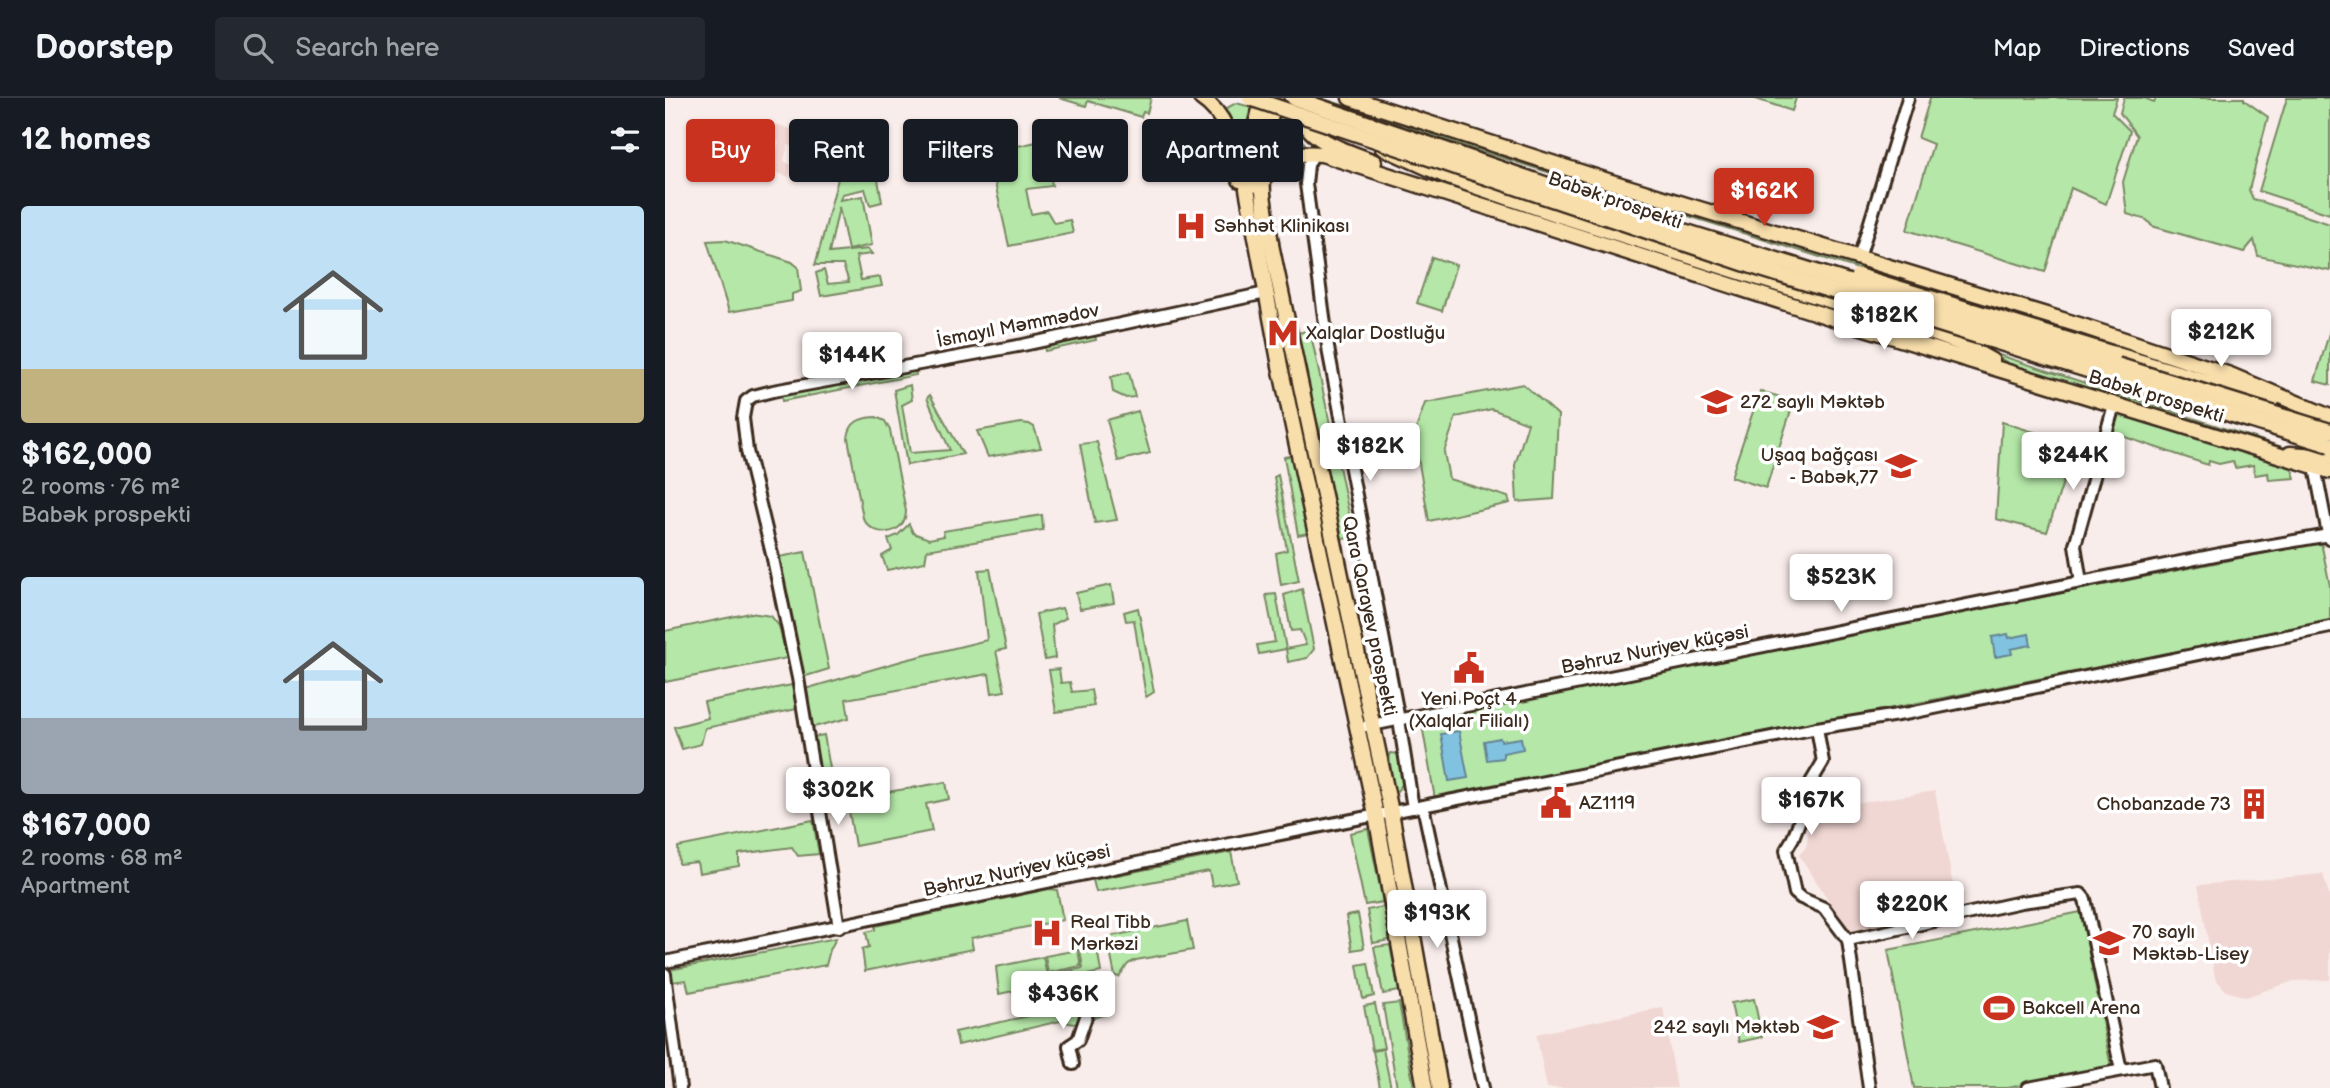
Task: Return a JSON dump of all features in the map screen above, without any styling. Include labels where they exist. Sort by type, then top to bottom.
[{"type":"main road","points":[[1201,98],[1215,108],[1222,119]]},
{"type":"main road","name":"Babək prospekti","points":[[1250,98],[1749,265],[2330,444]]},
{"type":"main road","points":[[1262,106],[1276,98]]},
{"type":"main road","name":"Babək prospekti","points":[[1294,98],[1664,225],[2330,431]]},
{"type":"main road","points":[[1310,98],[1304,106],[1303,120],[1308,131],[1450,194]]},
{"type":"main road","name":"Babək prospekti","points":[[1350,98],[1893,269],[1983,294],[2218,371],[2326,416]]},
{"type":"main road","name":"Qara Qarayev prospekti","points":[[1262,106],[1257,182],[1440,1088]]},
{"type":"main road","name":"Qara Qarayev prospekti","points":[[1262,106],[1246,178],[1272,323],[1366,726]]},
{"type":"main road","points":[[1339,127],[1451,178],[1927,331],[1972,349],[2008,372]]},
{"type":"main road","points":[[1404,135],[2227,389],[2326,416]]},
{"type":"main road","points":[[1271,243],[1262,188],[1265,175],[1272,165],[1298,154],[1314,153],[1450,194]]},
{"type":"main road","points":[[1240,182],[1248,221],[1260,258]]},
{"type":"main road","name":"Babək prospekti","points":[[1450,194],[1686,271],[2330,471]]},
{"type":"main road","points":[[1893,269],[1949,290],[1956,297],[1960,310],[1954,326],[1944,332],[1927,331]]},
{"type":"main road","points":[[2271,453],[2330,457]]},
{"type":"main road","name":"Qara Qarayev prospekti","points":[[1383,814],[1425,1088]]},
{"type":"street","points":[[1859,258],[1908,98]]},
{"type":"street","points":[[1314,153],[1308,165],[1306,184],[1329,354],[1399,720],[1483,1088]]},
{"type":"street","points":[[1248,221],[1261,294],[1272,323]]},
{"type":"street","name":"İsmayıl Məmmədov","points":[[839,927],[785,617],[747,450],[743,418],[746,401],[753,396],[773,391],[1023,345],[1261,294]]},
{"type":"street","points":[[2081,582],[2075,545],[2114,404]]},
{"type":"street","points":[[2315,467],[2329,538]]},
{"type":"street","name":"Bəhruz Nuriyev küçəsi","points":[[1366,726],[2081,582],[2329,538]]},
{"type":"street","name":"Bəhruz Nuriyev küçəsi","points":[[665,962],[1074,876],[2330,627]]},
{"type":"street","points":[[1817,728],[1823,762],[1811,782],[1809,796],[1786,850],[1795,893],[1824,908],[1847,940],[1869,1088]]},
{"type":"street","points":[[1847,940],[2008,904],[2081,894],[2085,899],[2121,1070]]},
{"type":"street","points":[[665,974],[680,1088]]},
{"type":"street","points":[[1073,1064],[1069,1046],[1078,1040],[1092,999]]},
{"type":"street","points":[[2028,1088],[2155,1064],[2159,1088]]},
{"type":"shaded area","points":[[776,124],[789,128],[789,145],[784,161],[789,164],[789,177],[775,172],[775,155],[779,142],[775,140]]},
{"type":"shaded area","points":[[1935,791],[1958,911],[1850,933],[1799,855],[1806,847],[1812,810]]},
{"type":"shaded area","points":[[2323,874],[2330,898],[2330,980],[2294,981],[2246,997],[2226,991],[2215,978],[2198,885]]},
{"type":"shaded area","points":[[1663,1007],[1677,1088],[1547,1088],[1536,1034]]},
{"type":"green space","points":[[1059,98],[1151,98],[1147,113],[1143,112],[1141,117],[1088,101],[1086,106]]},
{"type":"green space","points":[[1320,98],[1913,282],[1951,295],[1951,298],[1317,100]]},
{"type":"green space","points":[[1753,98],[1796,98],[1792,111]]},
{"type":"green space","points":[[1930,98],[2117,98],[2112,113],[2130,131],[2106,204],[2071,188],[2045,272],[1907,230],[1933,144],[1918,138]]},
{"type":"green space","points":[[2124,98],[2144,98],[2154,102],[2156,98],[2244,98],[2268,117],[2249,190],[2253,199],[2330,224],[2330,271],[2258,256],[2254,240],[2244,252],[2152,226],[2147,220],[2127,214],[2123,182],[2137,136],[2120,113]]},
{"type":"green space","points":[[2287,98],[2330,98],[2330,214],[2259,191]]},
{"type":"green space","points":[[1236,103],[1251,107],[1248,119],[1230,119],[1223,110]]},
{"type":"green space","points":[[1032,143],[1032,182],[1051,182],[1052,186],[1026,189],[1031,214],[1047,211],[1054,223],[1070,220],[1073,233],[1009,246],[995,182],[1018,182],[1018,146]]},
{"type":"green space","points":[[837,182],[878,182],[882,202],[870,205],[865,189],[842,194],[840,200],[863,196],[872,245],[848,250],[839,207],[829,253],[868,249],[872,254],[856,256],[861,280],[880,277],[882,286],[821,296],[816,273],[824,270],[828,284],[849,282],[843,265],[815,265]]},
{"type":"green space","points":[[725,240],[792,262],[798,267],[801,291],[792,294],[792,301],[729,312],[707,241]]},
{"type":"green space","points":[[1432,257],[1456,265],[1442,311],[1417,303]]},
{"type":"green space","points":[[1974,297],[2219,377],[2222,382],[1971,305]]},
{"type":"green space","points":[[1310,330],[1354,537],[1342,539],[1298,333]]},
{"type":"green space","points":[[2330,330],[2330,385],[2315,381]]},
{"type":"green space","points":[[1095,334],[1096,340],[1045,351],[1044,343]]},
{"type":"green space","points":[[1993,353],[2288,449],[2272,449],[2013,367]]},
{"type":"green space","points":[[915,369],[916,375],[782,401],[781,395]]},
{"type":"green space","points":[[1129,372],[1135,397],[1126,398],[1113,392],[1111,377]]},
{"type":"green space","points":[[1523,384],[1558,415],[1554,499],[1517,502],[1515,465],[1528,423],[1492,409],[1456,417],[1444,452],[1449,479],[1508,497],[1510,503],[1429,521],[1414,435],[1425,403]]},
{"type":"green space","points":[[910,385],[912,400],[902,405],[910,453],[950,450],[927,398],[930,395],[963,454],[907,465],[894,390]]},
{"type":"green space","points":[[1760,391],[1794,401],[1766,488],[1731,477]]},
{"type":"green space","points":[[1138,411],[1150,453],[1118,461],[1107,420]]},
{"type":"green space","points":[[2115,412],[2291,467],[2295,478],[2269,480],[2268,473],[2255,475],[2253,465],[2235,468],[2233,461],[2219,464],[2209,461],[2208,465],[2110,432]]},
{"type":"green space","points":[[876,417],[885,421],[890,430],[906,511],[901,526],[888,532],[874,529],[863,518],[848,438],[857,421]]},
{"type":"green space","points":[[2002,422],[2075,445],[2047,532],[1996,519]]},
{"type":"green space","points":[[1021,423],[1034,427],[1041,448],[988,457],[977,431]]},
{"type":"green space","points":[[1097,442],[1117,520],[1095,523],[1080,444]]},
{"type":"green space","points":[[1294,455],[1308,533],[1298,535],[1284,457]]},
{"type":"green space","points":[[1278,475],[1299,581],[1281,585],[1276,553],[1287,550],[1274,477]]},
{"type":"green space","points":[[1042,515],[1043,530],[927,550],[925,562],[887,570],[882,556],[892,550],[888,539],[898,535],[909,524],[913,533],[929,539],[944,536],[943,531]]},
{"type":"green space","points":[[2321,542],[2330,586],[2330,621],[1435,799],[1421,719]]},
{"type":"green space","points":[[805,552],[829,669],[803,677],[779,557]]},
{"type":"green space","points":[[990,569],[1006,649],[996,651],[1005,691],[992,693],[989,674],[846,699],[849,718],[810,728],[805,689],[987,640],[979,570]]},
{"type":"green space","points":[[1111,585],[1114,603],[1080,609],[1076,593]]},
{"type":"green space","points":[[1302,589],[1314,649],[1307,658],[1288,662],[1286,649],[1306,645],[1300,630],[1291,631],[1284,595]]},
{"type":"green space","points":[[1276,594],[1286,649],[1259,654],[1257,645],[1275,642],[1266,595]]},
{"type":"green space","points":[[1062,608],[1066,618],[1052,625],[1055,658],[1045,660],[1036,614]]},
{"type":"green space","points":[[1138,608],[1154,692],[1146,697],[1134,620],[1126,621],[1124,612]]},
{"type":"green space","points":[[750,613],[771,616],[779,626],[787,658],[665,682],[665,631]]},
{"type":"green space","points":[[1059,669],[1061,683],[1070,682],[1072,692],[1091,690],[1094,706],[1056,712],[1049,670]]},
{"type":"green space","points":[[792,685],[797,709],[705,728],[701,744],[682,749],[674,727],[708,718],[704,702]]},
{"type":"green space","points":[[824,735],[837,807],[825,810],[813,737]]},
{"type":"green space","points":[[1390,753],[1400,754],[1406,780],[1397,791],[1394,791]]},
{"type":"green space","points":[[946,782],[949,799],[926,804],[932,831],[855,846],[847,799]]},
{"type":"green space","points":[[813,820],[819,854],[798,856],[792,847],[739,854],[739,866],[699,873],[697,862],[679,864],[678,847]]},
{"type":"green space","points":[[1368,829],[1383,902],[1365,905],[1350,833]]},
{"type":"green space","points":[[1231,852],[1237,881],[1212,886],[1209,871],[1096,892],[1093,880]]},
{"type":"green space","points":[[1049,889],[1057,890],[1063,920],[971,938],[973,949],[865,971],[862,949],[869,947],[866,932],[875,930],[875,926]]},
{"type":"green space","points":[[1384,907],[1390,940],[1373,943],[1367,910]]},
{"type":"green space","name":"Bakcell Arena","points":[[2081,912],[2111,1067],[2008,1088],[1914,1088],[1888,950]]},
{"type":"green space","points":[[1358,914],[1364,948],[1352,950],[1346,916]]},
{"type":"green space","points":[[1187,921],[1193,950],[1136,960],[1128,964],[1119,977],[1115,976],[1107,937]]},
{"type":"green space","points":[[836,938],[826,965],[689,992],[686,980],[672,982],[669,970]]},
{"type":"green space","points":[[1390,945],[1399,991],[1383,994],[1374,947]]},
{"type":"green space","points":[[1097,947],[1101,972],[999,994],[996,967],[1043,957],[1047,975],[1083,968],[1080,950]]},
{"type":"green space","points":[[1078,950],[1081,966],[1048,973],[1045,956]]},
{"type":"green space","points":[[1368,963],[1374,996],[1363,999],[1357,965]]},
{"type":"green space","points":[[1106,999],[1109,1013],[1074,1024],[1060,1021],[958,1045],[955,1032]]},
{"type":"green space","points":[[1754,999],[1762,1037],[1739,1042],[1731,1003]]},
{"type":"green space","points":[[1399,1003],[1414,1088],[1397,1088],[1383,1005]]},
{"type":"green space","points":[[1375,1004],[1384,1048],[1372,1050],[1364,1006]]},
{"type":"green space","points":[[1383,1049],[1391,1088],[1380,1088],[1373,1051]]},
{"type":"water","points":[[2008,634],[2009,638],[2029,634],[2031,645],[2011,649],[2012,654],[1995,657],[1992,637]]},
{"type":"water","points":[[1459,731],[1468,778],[1449,781],[1441,734]]},
{"type":"water","points":[[1500,738],[1501,741],[1521,738],[1523,749],[1503,753],[1503,758],[1487,760],[1484,741]]},
{"type":"place","name":"Səhhət Klinikası","points":[[1191,226]]},
{"type":"place","name":"Xalqlar Dostluğu","points":[[1283,333]]},
{"type":"place","name":"272 saylı Məktəb","points":[[1717,402]]},
{"type":"place","name":"Uşaq bağçası - Babək,77","points":[[1901,466]]},
{"type":"place","name":"Yeni Poçt 4 (Xalqlar Filialı)","points":[[1469,668]]},
{"type":"place","name":"AZ1119","points":[[1556,803]]},
{"type":"place","name":"Chobanzade 73","points":[[2254,804]]},
{"type":"place","name":"Real Tibb Mərkəzi","points":[[1047,933]]},
{"type":"place","name":"70 saylı Məktəb-Lisey","points":[[2109,943]]},
{"type":"place","name":"Bakcell Arena","points":[[1999,1008]]},
{"type":"place","name":"242 saylı Məktəb","points":[[1823,1027]]}]
